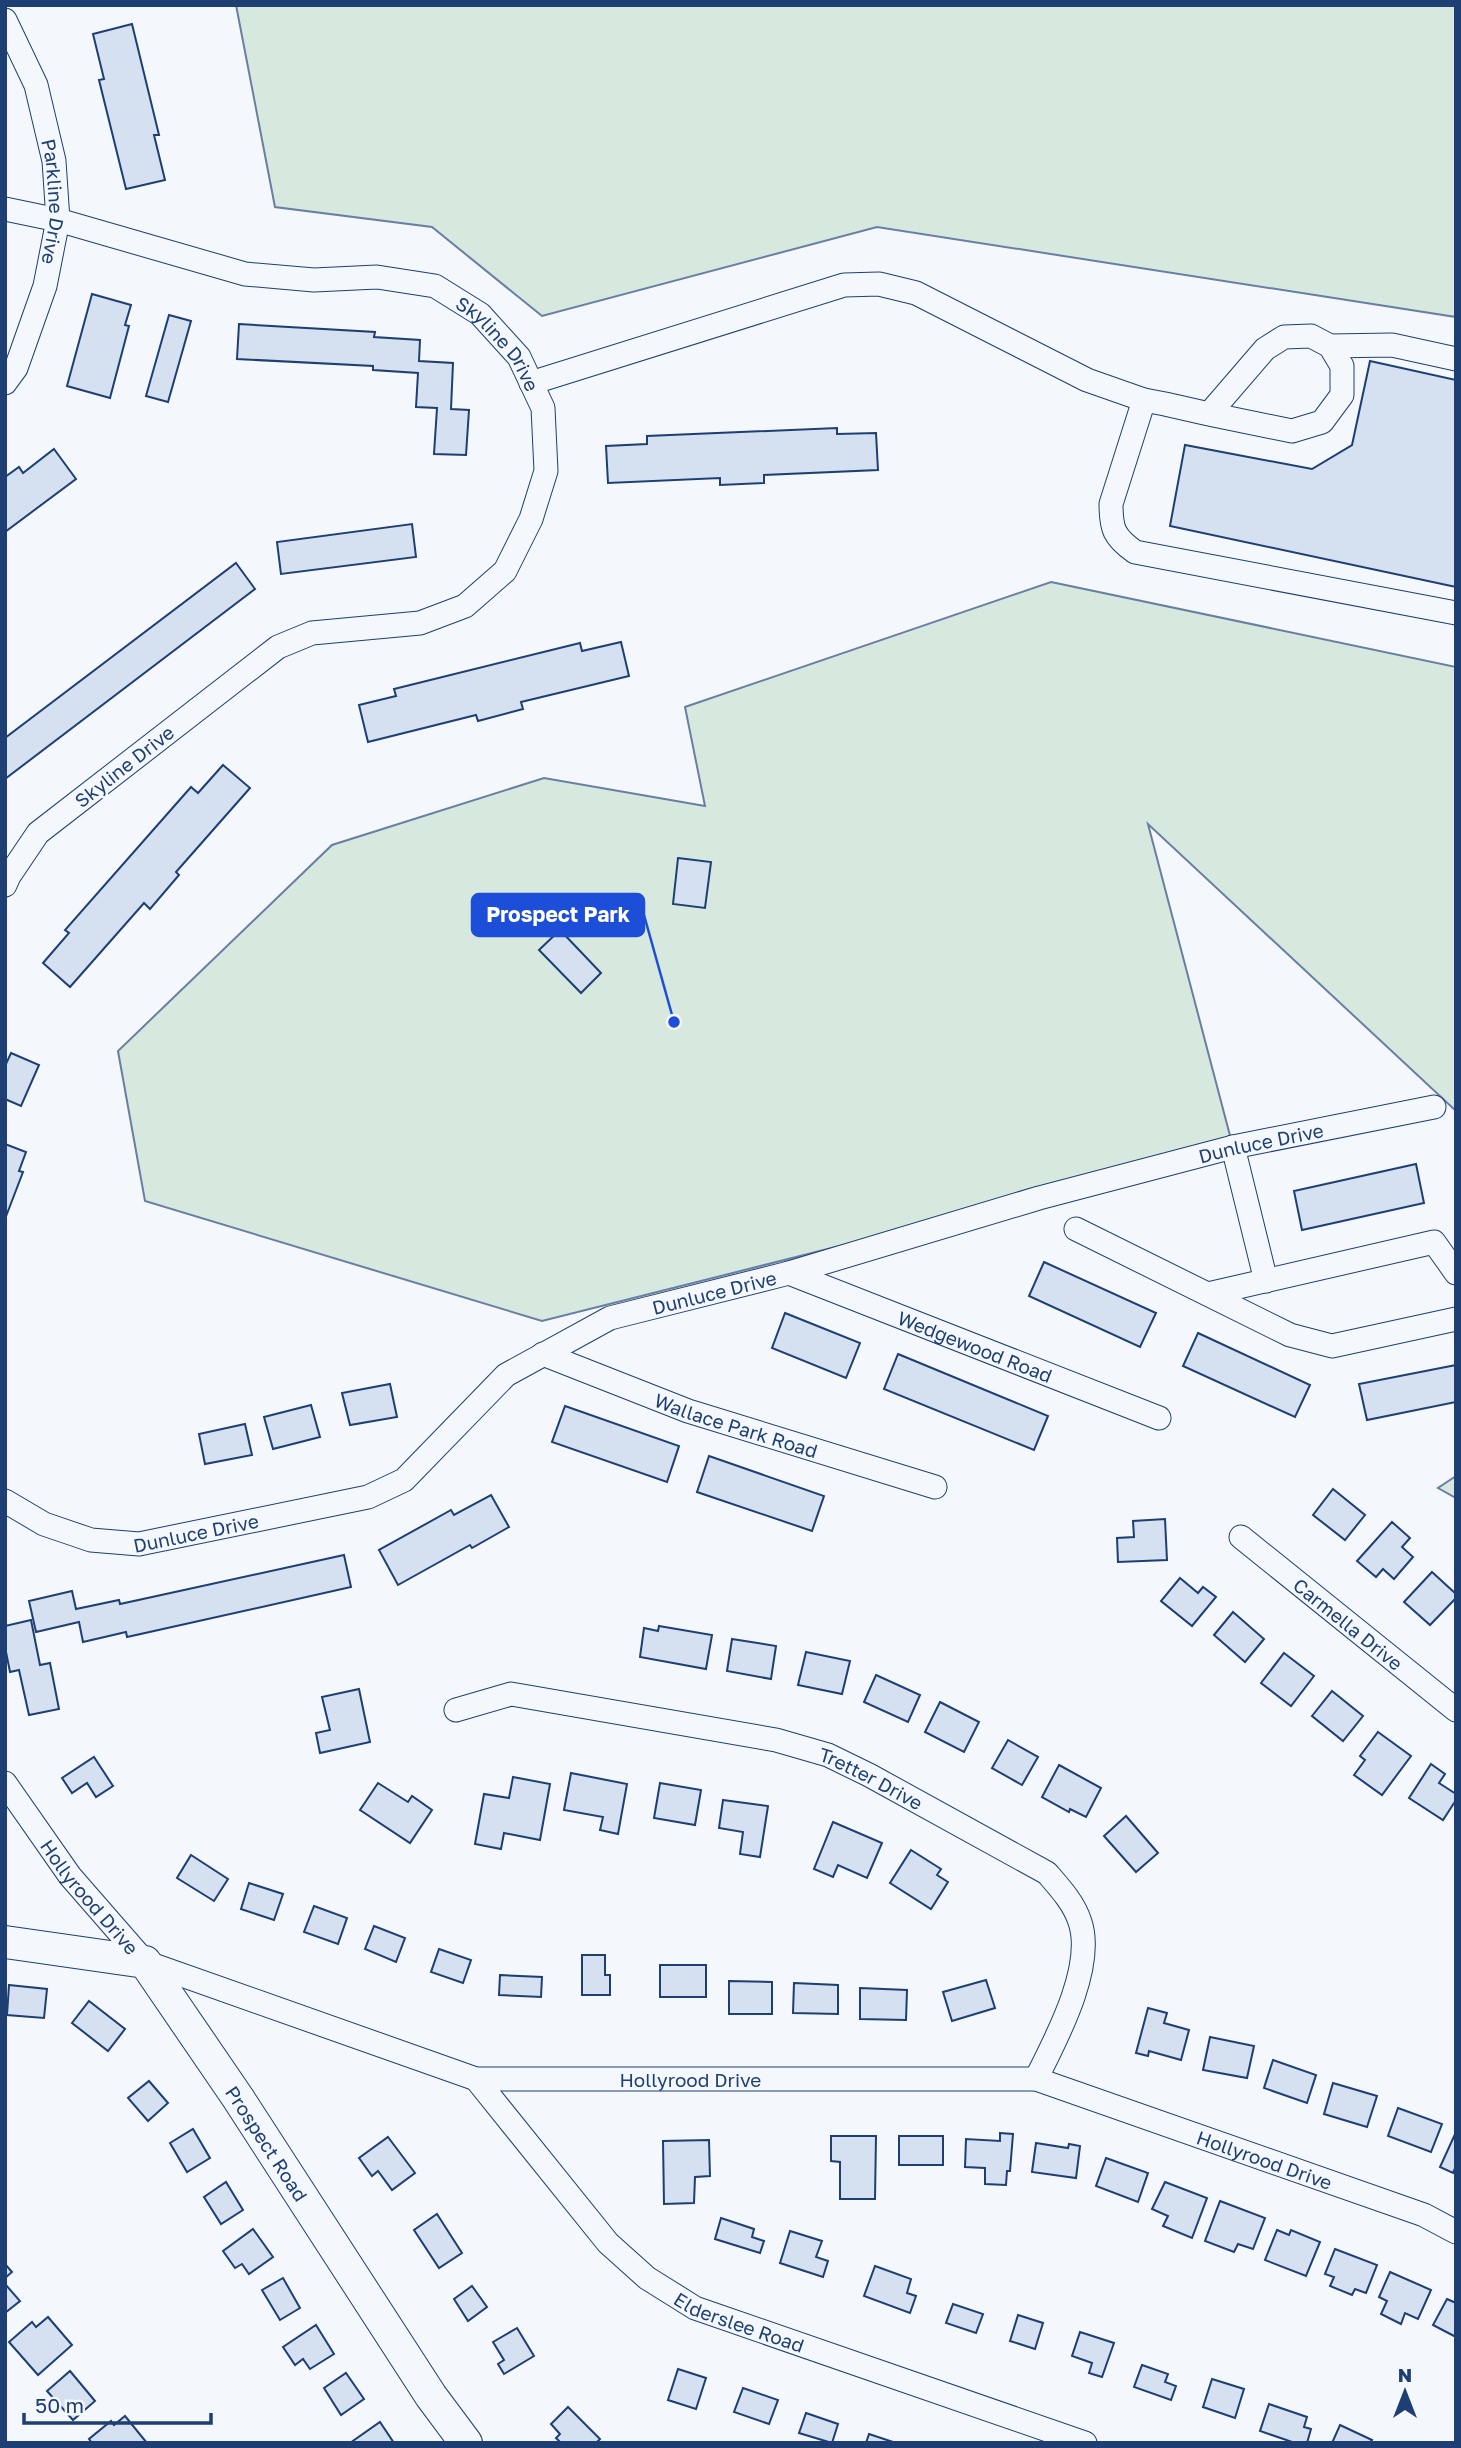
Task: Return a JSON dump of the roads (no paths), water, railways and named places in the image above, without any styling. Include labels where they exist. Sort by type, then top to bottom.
[{"type":"street","name":"Parkline Drive","points":[[5,20],[36,85],[54,161],[58,220],[45,286],[16,368],[5,383]]},
{"type":"street","name":"Skyline Drive","points":[[5,209],[58,220],[245,274],[314,280],[377,277],[435,286],[480,314],[519,357],[542,408],[546,471],[531,519],[505,571],[465,606],[421,623],[312,633],[278,647],[38,833],[5,885]]},
{"type":"street","points":[[531,383],[844,285],[879,284],[916,293],[1087,380],[1144,400],[1292,431],[1322,422],[1342,395],[1342,366],[1330,346]]},
{"type":"street","points":[[1209,414],[1265,349],[1284,337],[1311,336],[1330,346],[1392,345],[1456,359]]},
{"type":"street","points":[[1144,400],[1111,504],[1111,520],[1118,539],[1135,552],[1456,613]]},
{"type":"street","name":"Dunluce Drive","points":[[5,1502],[44,1524],[91,1540],[139,1544],[368,1497],[404,1480],[506,1375],[610,1318],[789,1273],[1039,1198],[1233,1147],[1434,1107]]},
{"type":"street","points":[[1233,1147],[1266,1281]]},
{"type":"street","points":[[1076,1229],[1290,1335],[1332,1346],[1456,1319]]},
{"type":"street","points":[[1208,1294],[1434,1242],[1456,1273]]},
{"type":"street","name":"Wedgewood Road","points":[[789,1273],[1159,1418]]},
{"type":"street","name":"Wallace Park Road","points":[[542,1354],[688,1412],[935,1487]]},
{"type":"street","name":"Carmella Drive","points":[[1241,1537],[1456,1710]]},
{"type":"street","name":"Tretter Drive","points":[[456,1710],[511,1694],[776,1740],[828,1755],[869,1775],[1047,1873],[1068,1897],[1081,1923],[1083,1957],[1069,2011],[1036,2079]]},
{"type":"street","name":"Hollyrood Drive","points":[[5,1783],[70,1876],[145,1962],[476,2079],[1036,2079],[1424,2215],[1456,2232]]},
{"type":"street","points":[[5,1942],[145,1962]]},
{"type":"street","name":"Prospect Road","points":[[145,1962],[238,2098],[431,2396],[466,2443]]},
{"type":"street","name":"Elderslee Road","points":[[476,2079],[608,2243],[646,2278],[695,2308],[1085,2443]]},
{"type":"place","name":"Prospect Park","points":[[674,1022]]}]
